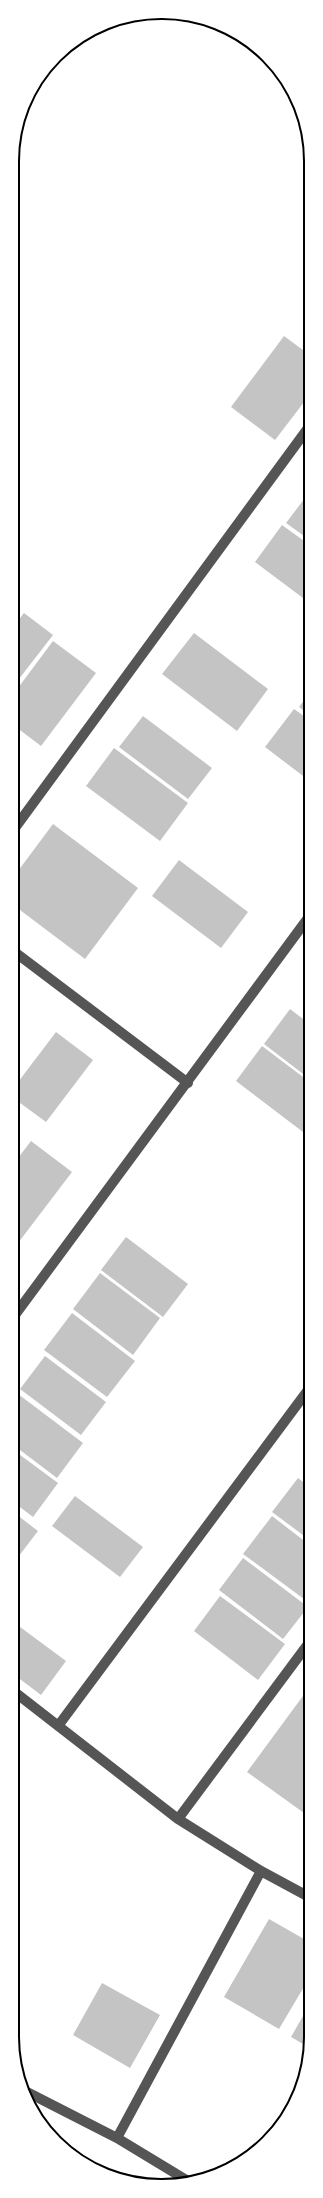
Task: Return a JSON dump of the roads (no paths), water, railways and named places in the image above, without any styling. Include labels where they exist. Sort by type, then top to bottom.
[{"type":"street","points":[[19,822],[304,434]]},
{"type":"street","points":[[19,1305],[188,1083],[304,924]]},
{"type":"street","points":[[19,955],[188,1083]]},
{"type":"street","points":[[58,1726],[304,1395]]},
{"type":"street","points":[[178,1819],[304,1649]]},
{"type":"street","points":[[19,1695],[178,1819],[261,1871],[304,1894]]},
{"type":"street","points":[[117,2138],[261,1871]]},
{"type":"street","points":[[32,2095],[117,2138],[182,2178]]}]
